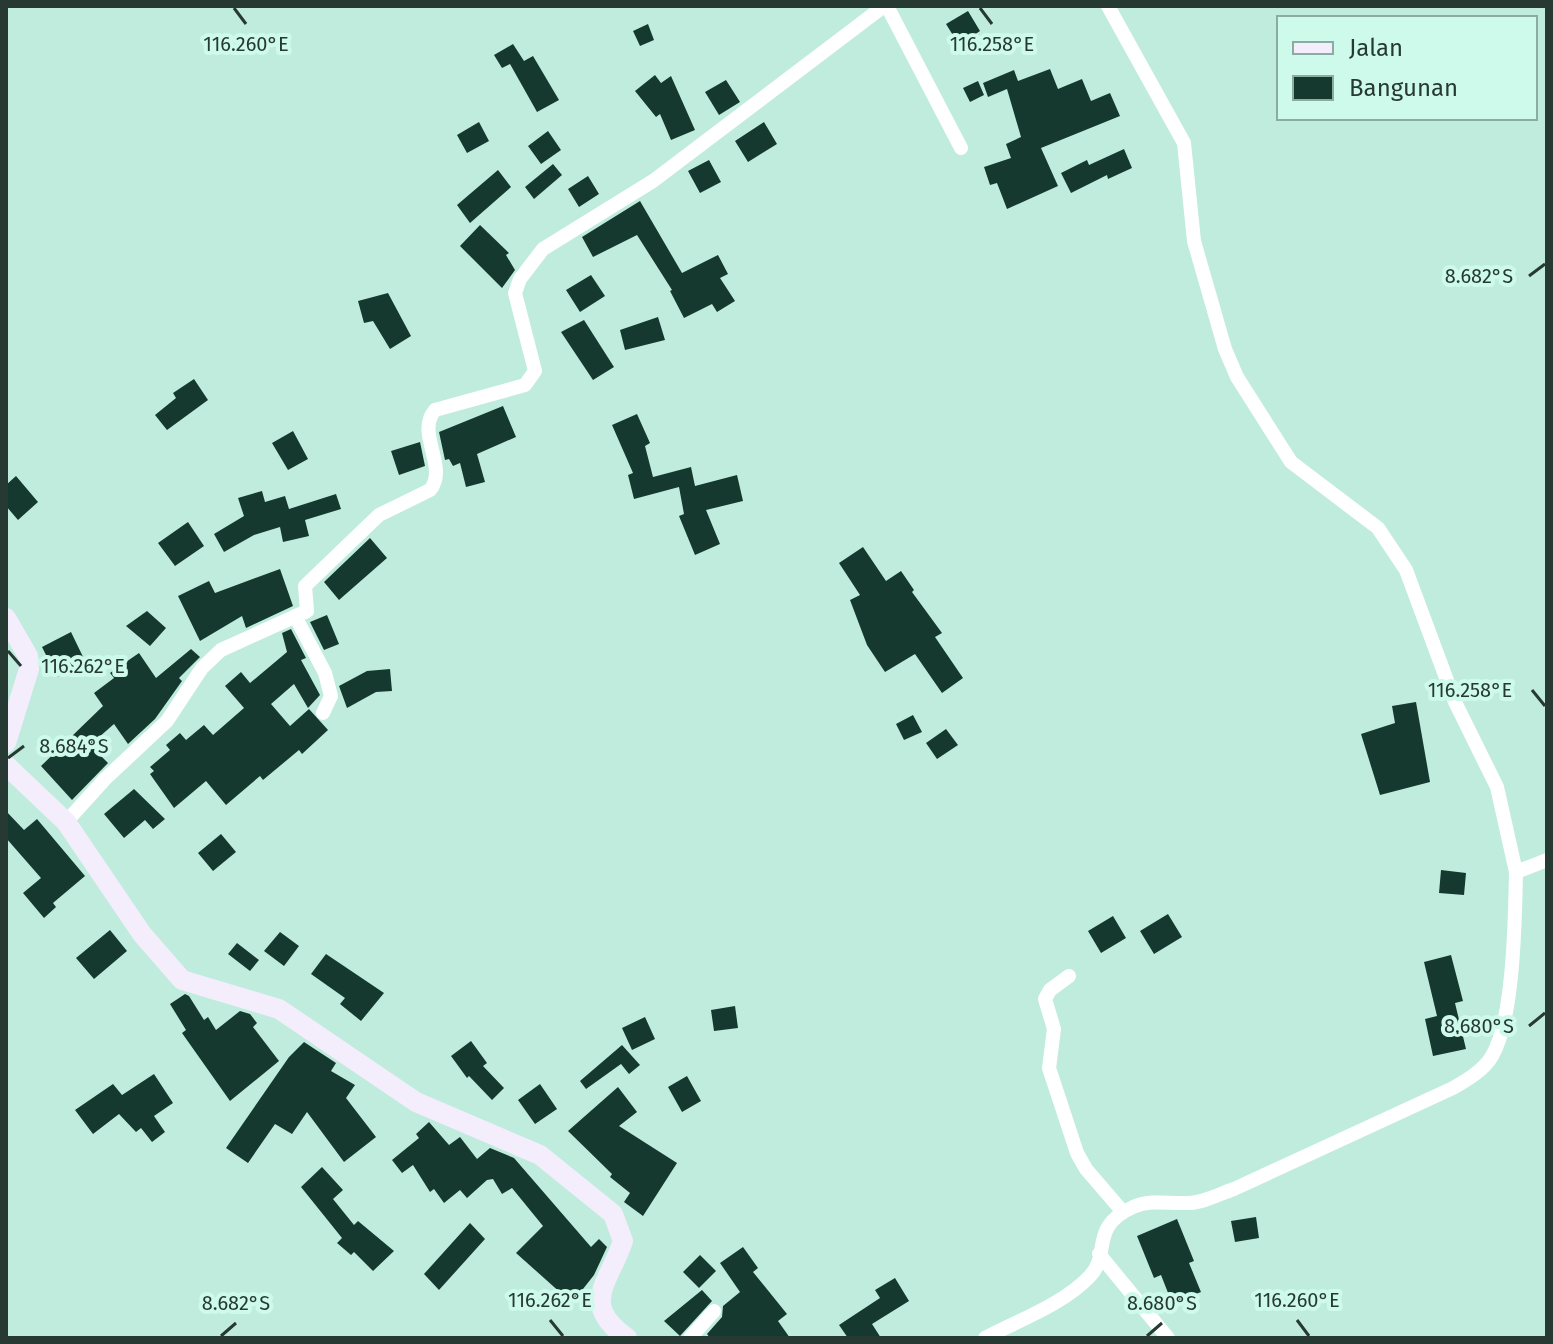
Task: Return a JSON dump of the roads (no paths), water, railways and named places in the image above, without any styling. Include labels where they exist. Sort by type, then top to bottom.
[{"type":"street","points":[[66,822],[105,779],[167,721],[202,668],[221,650],[309,607],[305,586],[353,539],[379,515],[430,490],[436,483],[428,423],[435,410],[525,385],[532,380],[535,371],[515,293],[520,279],[543,249],[664,173],[886,6],[961,148]]},
{"type":"street","points":[[985,1338],[1084,1282],[1096,1269],[1103,1234],[1123,1212],[1145,1203],[1199,1202],[1234,1189],[1453,1088],[1475,1073],[1493,1055],[1499,1038],[1513,954],[1516,872],[1497,787],[1455,702],[1406,570],[1378,528],[1291,462],[1237,377],[1194,241],[1184,143],[1108,6]]},
{"type":"street","points":[[295,616],[325,673],[331,696],[323,713]]},
{"type":"street","points":[[6,618],[29,663],[6,743]]},
{"type":"street","points":[[6,765],[66,822],[151,946],[182,980],[279,1009],[416,1102],[540,1155],[613,1214],[623,1241],[606,1277],[600,1305],[607,1320],[627,1338]]},
{"type":"street","points":[[1516,872],[1547,860]]},
{"type":"street","points":[[1069,976],[1050,990],[1045,999],[1054,1029],[1049,1068],[1082,1164],[1123,1212]]},
{"type":"street","points":[[1099,1254],[1168,1338]]},
{"type":"street","points":[[690,1338],[714,1311]]}]
